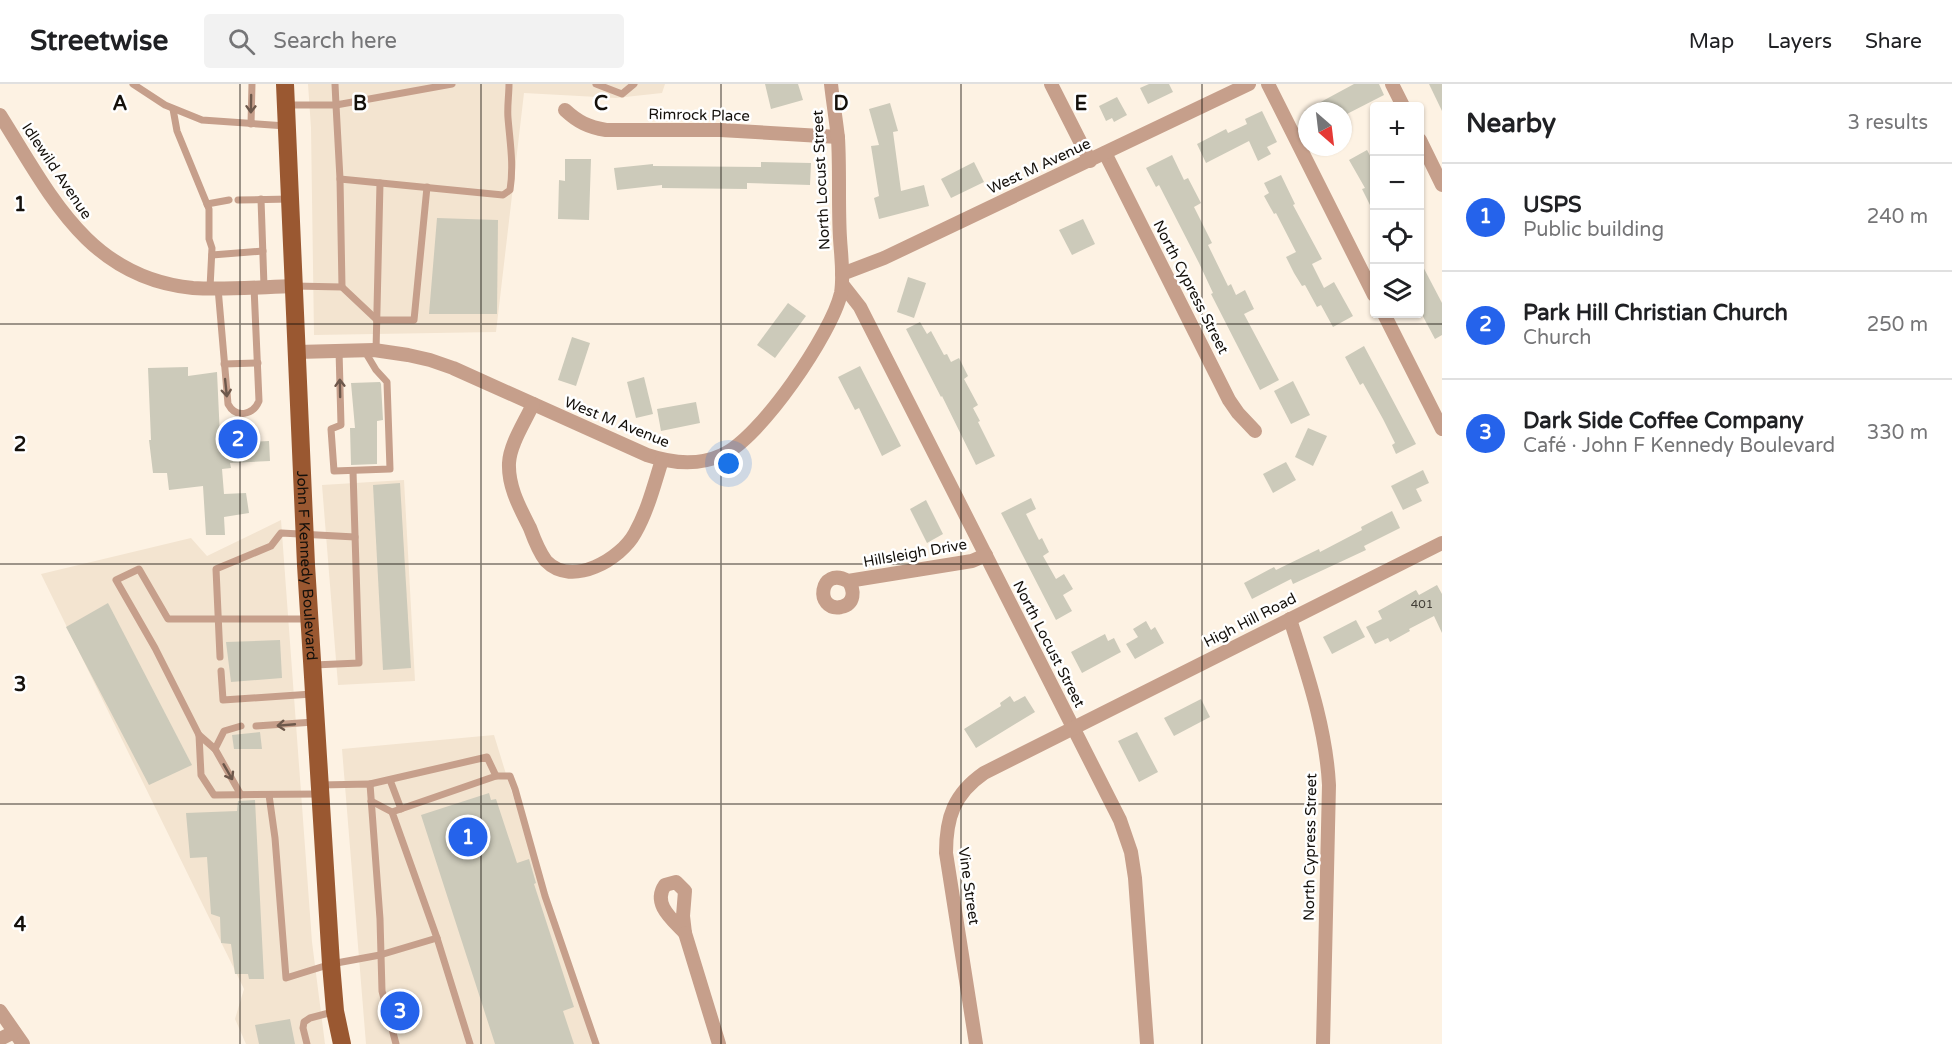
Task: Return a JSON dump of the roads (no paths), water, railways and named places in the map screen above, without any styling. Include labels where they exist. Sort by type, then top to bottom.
[{"type":"main road","name":"John F Kennedy Boulevard","points":[[285,84],[304,535],[331,964],[342,1044]]},
{"type":"street","name":"North Locust Street","points":[[831,84],[838,137],[842,279],[860,307],[1120,820],[1131,852],[1136,878],[1147,1044]]},
{"type":"street","points":[[1052,84],[1090,161]]},
{"type":"street","name":"West M Avenue","points":[[297,352],[370,350],[430,360],[662,460],[703,461],[722,456],[742,444],[758,428],[818,345],[838,303],[842,279],[1249,84]]},
{"type":"street","points":[[1268,84],[1370,287]]},
{"type":"street","points":[[1392,84],[1401,102]]},
{"type":"street","name":"Rimrock Place","points":[[565,110],[578,121],[606,130],[720,130],[838,137]]},
{"type":"street","name":"Idlewild Avenue","points":[[0,115],[58,207],[90,244],[111,259],[145,276],[191,288],[294,286]]},
{"type":"street","points":[[1424,150],[1442,184]]},
{"type":"street","name":"North Cypress Street","points":[[1105,153],[1229,400],[1255,431]]},
{"type":"street","points":[[1386,318],[1442,429]]},
{"type":"street","points":[[533,404],[512,451],[509,462],[510,479],[537,546],[546,560],[557,568],[581,572],[597,567],[614,557],[626,545],[634,535],[647,507],[662,460]]},
{"type":"street","name":"High Hill Road","points":[[1073,728],[1442,543]]},
{"type":"street","name":"Hillsleigh Drive","points":[[848,581],[972,561],[986,555]]},
{"type":"street","name":"North Cypress Street","points":[[1290,619],[1315,701],[1328,764],[1323,1044]]},
{"type":"street","name":"Vine Street","points":[[976,1044],[946,853],[947,825],[960,795],[976,779],[1073,728]]},
{"type":"street","points":[[685,933],[719,1044]]},
{"type":"street","points":[[0,1011],[23,1044]]},
{"type":"street","points":[[0,1039],[14,1032]]},
{"type":"lane","points":[[133,84],[173,109],[202,120],[287,126]]},
{"type":"lane","points":[[251,124],[252,84]]},
{"type":"lane","points":[[336,84],[342,287]]},
{"type":"lane","points":[[286,105],[336,105],[424,86],[452,84]]},
{"type":"lane","points":[[340,179],[503,195],[510,190],[513,159],[508,116],[509,84]]},
{"type":"lane","points":[[596,84],[622,94],[634,84]]},
{"type":"lane","points":[[173,109],[177,130],[207,204],[214,288],[228,404],[238,413],[245,414],[256,408],[259,401],[259,287],[263,250],[261,199]]},
{"type":"lane","points":[[339,351],[341,424],[331,429],[334,471],[390,469],[387,382],[376,370],[370,350],[377,320],[380,183]]},
{"type":"lane","points":[[294,286],[342,287],[377,320],[414,320],[427,187]]},
{"type":"lane","points":[[238,200],[290,199]]},
{"type":"lane","points":[[207,204],[229,200]]},
{"type":"lane","points":[[212,255],[263,250]]},
{"type":"lane","points":[[224,364],[258,363]]},
{"type":"lane","points":[[313,665],[359,663],[353,471]]},
{"type":"lane","points":[[220,657],[216,569],[271,546],[281,533],[355,537]]},
{"type":"lane","points":[[241,795],[215,749],[199,735],[155,648],[116,580],[139,568],[168,619],[310,619]]},
{"type":"lane","points":[[221,671],[224,700],[315,694]]},
{"type":"lane","points":[[256,726],[316,722]]},
{"type":"lane","points":[[215,749],[224,731],[241,726]]},
{"type":"lane","points":[[199,735],[201,775],[213,795],[269,795],[370,784],[487,757],[496,776]]},
{"type":"lane","points":[[392,812],[496,776],[510,776],[545,896],[596,1044]]},
{"type":"lane","points":[[390,780],[401,809]]},
{"type":"lane","points":[[370,784],[380,919],[382,991],[396,1044]]},
{"type":"lane","points":[[269,795],[275,838],[286,978],[331,964],[380,955],[437,938]]},
{"type":"lane","points":[[371,801],[392,812],[437,938],[470,1044]]},
{"type":"lane","points":[[307,1044],[303,1028],[304,1022],[310,1018],[336,1011]]},
{"type":"place","name":"Park Hill Christian Church","points":[[238,439]]},
{"type":"place","name":"USPS","points":[[468,837]]},
{"type":"place","name":"Dark Side Coffee Company","points":[[400,1011]]}]
